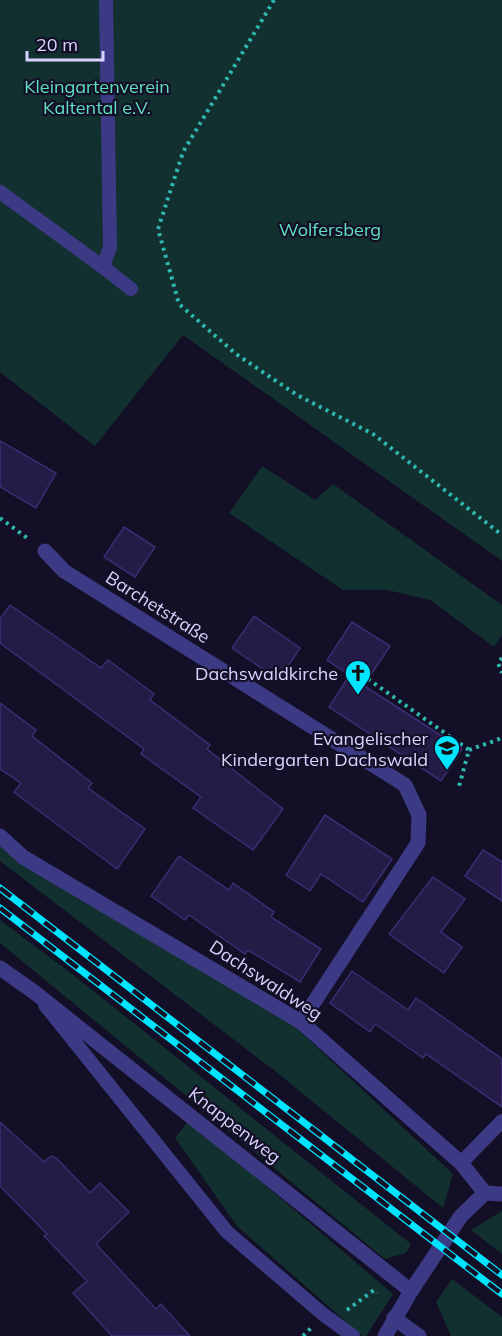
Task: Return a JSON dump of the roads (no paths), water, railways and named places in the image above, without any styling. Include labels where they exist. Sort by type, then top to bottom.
[{"type":"street","name":"Barchetstraße","points":[[45,551],[64,571],[405,785],[419,815],[418,843],[301,1022]]},
{"type":"street","name":"Dachswaldweg","points":[[0,836],[23,857],[301,1022],[461,1163],[485,1193]]},
{"type":"street","name":"Knappenweg","points":[[0,968],[34,992],[411,1291]]},
{"type":"street","points":[[385,1336],[411,1291],[461,1216],[485,1193],[502,1194]]},
{"type":"street","points":[[394,1318],[419,1336]]},
{"type":"lane","points":[[103,267],[110,247],[106,0]]},
{"type":"lane","points":[[0,192],[131,289]]},
{"type":"lane","name":"Knappenweg","points":[[34,992],[227,1232],[324,1315],[353,1336]]},
{"type":"lane","points":[[461,1163],[502,1121]]},
{"type":"railway","points":[[0,888],[502,1275]]},
{"type":"railway","points":[[0,908],[502,1294]]},
{"type":"place","name":"Dachswaldkirche","points":[[358,696]]},
{"type":"place","name":"Evangelischer Kindergarten Dachswald","points":[[447,771]]},
{"type":"park label","name":"Kleingartenverein Kaltental e.V.","points":[[97,96]]},
{"type":"park label","name":"Wolfersberg","points":[[330,229]]}]
